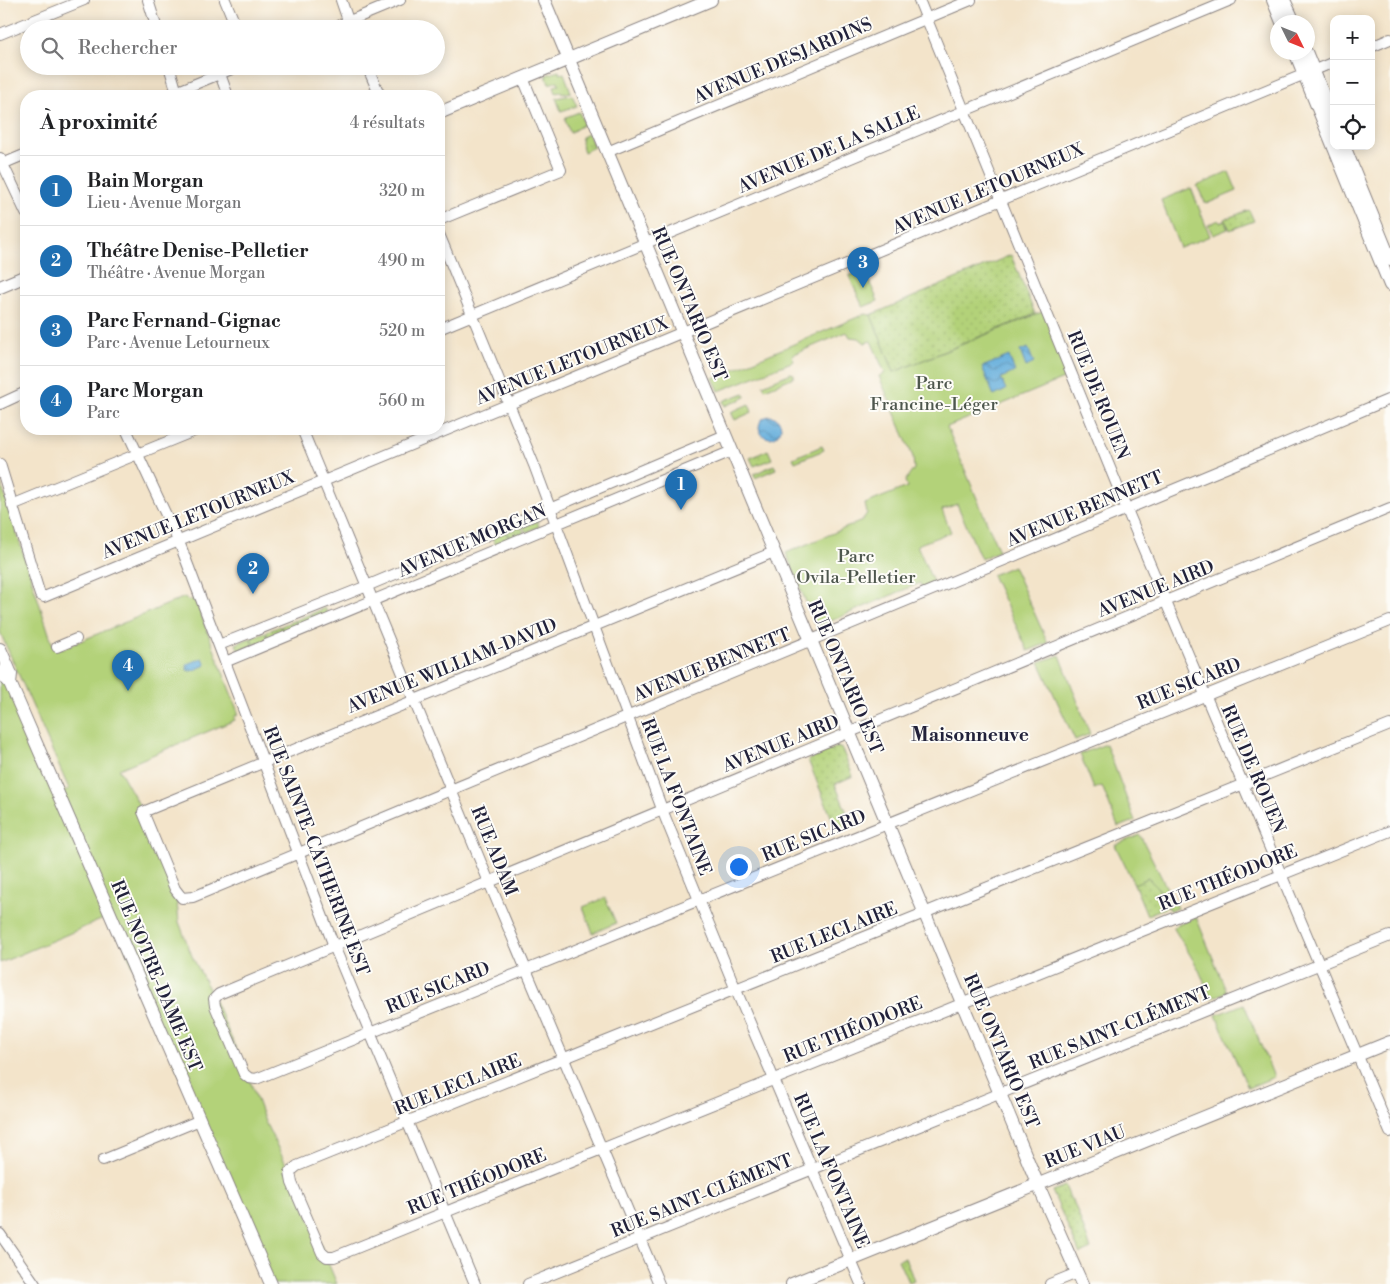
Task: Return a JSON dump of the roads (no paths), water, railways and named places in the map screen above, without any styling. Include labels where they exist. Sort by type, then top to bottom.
[{"type":"main road","name":"RUE ONTARIO EST","points":[[544,0],[1038,1186],[1080,1278]]},
{"type":"main road","points":[[445,110],[523,78],[567,56],[692,0]]},
{"type":"main road","points":[[445,103],[711,0]]},
{"type":"main road","points":[[1273,0],[1279,15]]},
{"type":"main road","points":[[1284,0],[1291,15]]},
{"type":"main road","points":[[1301,60],[1330,112]]},
{"type":"main road","points":[[1307,60],[1309,72],[1390,284]]},
{"type":"main road","points":[[1346,150],[1390,258]]},
{"type":"main road","points":[[0,287],[20,279]]},
{"type":"main road","points":[[0,294],[20,286]]},
{"type":"main road","name":"RUE NOTRE-DAME EST","points":[[0,649],[11,674],[10,683]]},
{"type":"main road","name":"RUE NOTRE-DAME EST","points":[[0,672],[10,683],[271,1284]]},
{"type":"main road","name":"RUE VIAU","points":[[792,1284],[1390,1042]]},
{"type":"street","points":[[35,20],[84,0]]},
{"type":"street","points":[[148,0],[154,20]]},
{"type":"street","points":[[225,0],[233,20]]},
{"type":"street","points":[[342,0],[348,20]]},
{"type":"street","points":[[359,20],[400,0]]},
{"type":"street","name":"RUE DE ROUEN","points":[[919,0],[1127,509],[1390,1132]]},
{"type":"street","name":"AVENUE DESJARDINS","points":[[607,152],[971,0]]},
{"type":"street","name":"AVENUE DE LA SALLE","points":[[445,326],[1231,0]]},
{"type":"street","points":[[0,34],[20,26]]},
{"type":"street","points":[[1375,45],[1390,39]]},
{"type":"street","name":"AVENUE LETOURNEUX","points":[[445,431],[1330,64]]},
{"type":"street","points":[[172,75],[177,90]]},
{"type":"street","points":[[186,90],[218,75]]},
{"type":"street","points":[[220,75],[226,90]]},
{"type":"street","points":[[371,75],[377,90]]},
{"type":"street","points":[[445,218],[560,170],[523,78]]},
{"type":"street","points":[[20,156],[1,162],[20,201]]},
{"type":"street","name":"RUE LA FONTAINE","points":[[445,249],[551,509],[662,810],[861,1284]]},
{"type":"street","points":[[0,404],[20,395]]},
{"type":"street","name":"AVENUE BENNETT","points":[[182,898],[193,897],[811,642],[1390,399]]},
{"type":"street","name":"RUE SAINTE-CATHERINE EST","points":[[129,435],[177,541],[219,645],[334,946],[475,1284]]},
{"type":"street","points":[[0,464],[12,505],[184,435]]},
{"type":"street","name":"RUE ADAM","points":[[305,435],[489,882],[659,1284]]},
{"type":"street","name":"AVENUE LETOURNEUX","points":[[12,505],[34,579],[40,595],[44,596],[435,435]]},
{"type":"street","name":"AVENUE MORGAN","points":[[219,645],[368,585],[725,435]]},
{"type":"street","name":"AVENUE MORGAN","points":[[225,662],[732,451]]},
{"type":"street","name":"AVENUE AIRD","points":[[249,1078],[244,1074],[215,1006],[214,998],[219,994],[1390,508]]},
{"type":"street","name":"AVENUE WILLIAM-DAVID","points":[[182,898],[175,889],[143,812],[774,552]]},
{"type":"street","name":"RUE SICARD","points":[[249,1078],[256,1079],[1390,621]]},
{"type":"street","points":[[56,647],[76,639]]},
{"type":"street","name":"RUE LECLAIRE","points":[[327,1257],[322,1253],[292,1183],[290,1172],[298,1166],[1390,725]]},
{"type":"street","name":"RUE THÉODORE","points":[[327,1257],[334,1257],[602,1150],[1390,831]]},
{"type":"street","name":"RUE SAINT-CLÉMENT","points":[[528,1284],[1390,936]]},
{"type":"street","points":[[103,1160],[200,1120]]},
{"type":"street","points":[[0,1234],[35,1284]]},
{"type":"street","points":[[1050,1284],[1080,1278]]},
{"type":"water","points":[[1028,348],[1034,363],[1026,367],[1020,351]]},
{"type":"water","points":[[1009,356],[1015,372],[1001,378],[1006,390],[994,396],[982,367]]},
{"type":"water","points":[[770,416],[780,423],[781,427],[774,437],[770,438],[760,431],[759,427],[766,417]]},
{"type":"water","points":[[203,658],[206,665],[191,671],[187,670],[187,664]]},
{"type":"place","name":"Parc Fernand-Gignac","points":[[863,288]]},
{"type":"place","name":"Bain Morgan","points":[[681,510]]},
{"type":"place","name":"Théâtre Denise-Pelletier","points":[[253,594]]},
{"type":"place","name":"Parc Morgan","points":[[128,691]]},
{"type":"district","name":"Maisonneuve","points":[[970,735]]},
{"type":"park label","name":"Parc Francine-Léger","points":[[934,393]]},
{"type":"park label","name":"Parc Ovila-Pelletier","points":[[856,566]]}]
